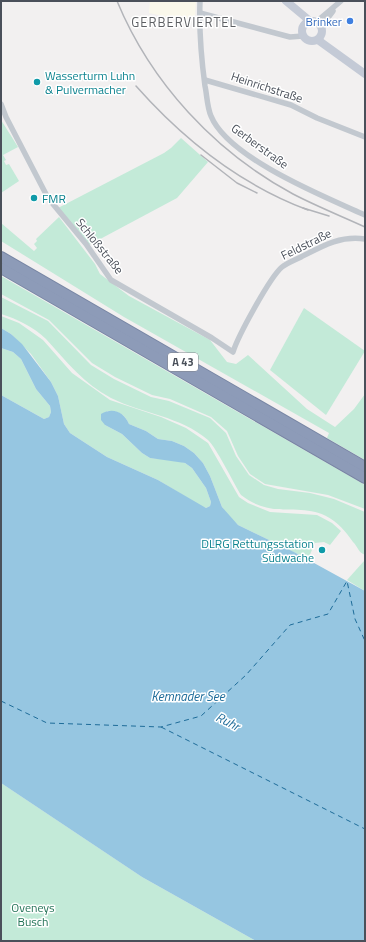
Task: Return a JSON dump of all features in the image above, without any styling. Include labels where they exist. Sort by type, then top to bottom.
[{"type":"highway","name":"A 43","points":[[1,257],[365,467]]},
{"type":"highway","name":"A 43","points":[[1,268],[365,478]]},
{"type":"main road","points":[[288,2],[315,28],[335,52],[365,74]]},
{"type":"main road","points":[[315,28],[308,41],[303,36],[302,31],[315,28]]},
{"type":"street","name":"Gerberstraße","points":[[200,1],[200,46],[204,80],[211,116],[218,128],[238,146],[294,183],[365,214]]},
{"type":"street","points":[[315,28],[341,1]]},
{"type":"street","points":[[200,13],[290,37],[303,36]]},
{"type":"street","name":"Heinrichstraße","points":[[204,80],[291,105],[317,118],[365,137]]},
{"type":"street","name":"Schloßstraße","points":[[1,104],[6,117],[48,198],[86,244],[112,280],[212,338],[233,352]]},
{"type":"street","name":"Feldstraße","points":[[233,352],[240,334],[272,280],[282,267],[332,242],[354,237],[365,239]]},
{"type":"shaded area","points":[[150,1],[196,1],[195,17],[188,16],[187,21],[149,13]]},
{"type":"green space","points":[[1,120],[18,147],[3,155],[6,160],[4,161],[6,165],[9,164],[19,181],[1,193]]},
{"type":"green space","points":[[181,138],[208,162],[177,198],[89,245],[58,208],[164,153]]},
{"type":"green space","points":[[59,217],[95,264],[100,274],[129,296],[210,340],[227,362],[236,364],[248,355],[307,409],[335,427],[354,409],[365,394],[365,460],[327,438],[329,433],[124,317],[1,241],[1,223],[34,251],[37,248],[34,244],[37,241],[36,239]]},
{"type":"green space","points":[[1,276],[365,485],[365,509],[328,495],[265,484],[250,474],[238,456],[227,431],[211,417],[170,399],[152,395],[115,377],[92,363],[49,320],[1,294]]},
{"type":"green space","points":[[1,297],[48,321],[91,365],[114,379],[151,397],[169,401],[210,418],[226,433],[236,456],[249,475],[264,485],[334,499],[365,512],[365,555],[359,551],[348,535],[334,521],[326,516],[305,510],[264,507],[253,503],[241,495],[208,440],[186,426],[111,398],[92,386],[68,364],[46,339],[36,331],[13,318],[1,314]]},
{"type":"green space","points":[[304,308],[365,351],[326,415],[270,370]]},
{"type":"green space","points":[[1,316],[19,323],[43,340],[72,373],[110,400],[161,417],[186,428],[208,443],[239,497],[248,503],[270,512],[317,515],[332,523],[341,531],[330,545],[324,542],[315,543],[308,559],[238,525],[229,517],[222,507],[210,476],[203,463],[194,453],[184,446],[172,441],[158,439],[146,431],[129,424],[123,415],[114,411],[107,411],[105,425],[122,434],[142,453],[150,458],[175,460],[185,463],[192,468],[206,488],[211,502],[210,506],[206,508],[201,506],[158,480],[107,457],[70,433],[64,424],[58,396],[51,382],[31,354],[11,334],[1,328]]},
{"type":"green space","points":[[1,348],[13,352],[21,359],[36,389],[50,406],[51,412],[49,417],[44,419],[1,395]]},
{"type":"green space","points":[[364,561],[365,563],[365,591],[347,580]]},
{"type":"green space","name":"Oveneys Busch","points":[[1,783],[142,877],[256,941],[1,941]]},
{"type":"water","name":"Kemnader See","points":[[1,328],[11,334],[22,344],[51,382],[58,396],[64,424],[70,433],[107,457],[158,480],[206,508],[210,506],[211,502],[206,488],[192,468],[185,463],[150,458],[142,453],[122,434],[105,425],[101,420],[101,414],[110,411],[118,412],[124,416],[129,424],[146,431],[158,439],[172,441],[184,446],[194,453],[203,463],[210,476],[222,507],[238,525],[294,552],[365,591],[365,941],[256,941],[142,877],[1,783],[1,395],[44,419],[49,417],[51,412],[50,406],[36,389],[21,359],[13,352],[1,348]]},
{"type":"ferry route","points":[[1,701],[47,723],[161,727],[201,716],[246,675],[290,625],[328,614],[347,581],[355,619],[365,641]]},
{"type":"ferry route","points":[[161,727],[365,829]]},
{"type":"railway","points":[[117,1],[131,31],[148,60],[167,87],[188,112],[212,136],[237,158],[264,177],[293,194],[365,227]]},
{"type":"railway","points":[[136,86],[173,124],[214,158],[259,188],[308,210]]},
{"type":"railway","points":[[201,155],[237,183],[257,193]]},
{"type":"railway","points":[[303,208],[329,216]]},
{"type":"place","name":"Brinker","points":[[350,21]]},
{"type":"place","name":"Wasserturm Luhn & Pulvermacher","points":[[37,82]]},
{"type":"place","name":"FMR","points":[[34,198]]},
{"type":"place","name":"DLRG Rettungsstation Südwache","points":[[322,550]]},
{"type":"district","name":"GERBERVIERTEL","points":[[184,22]]},
{"type":"water label","name":"Ruhr","points":[[228,721]]}]
